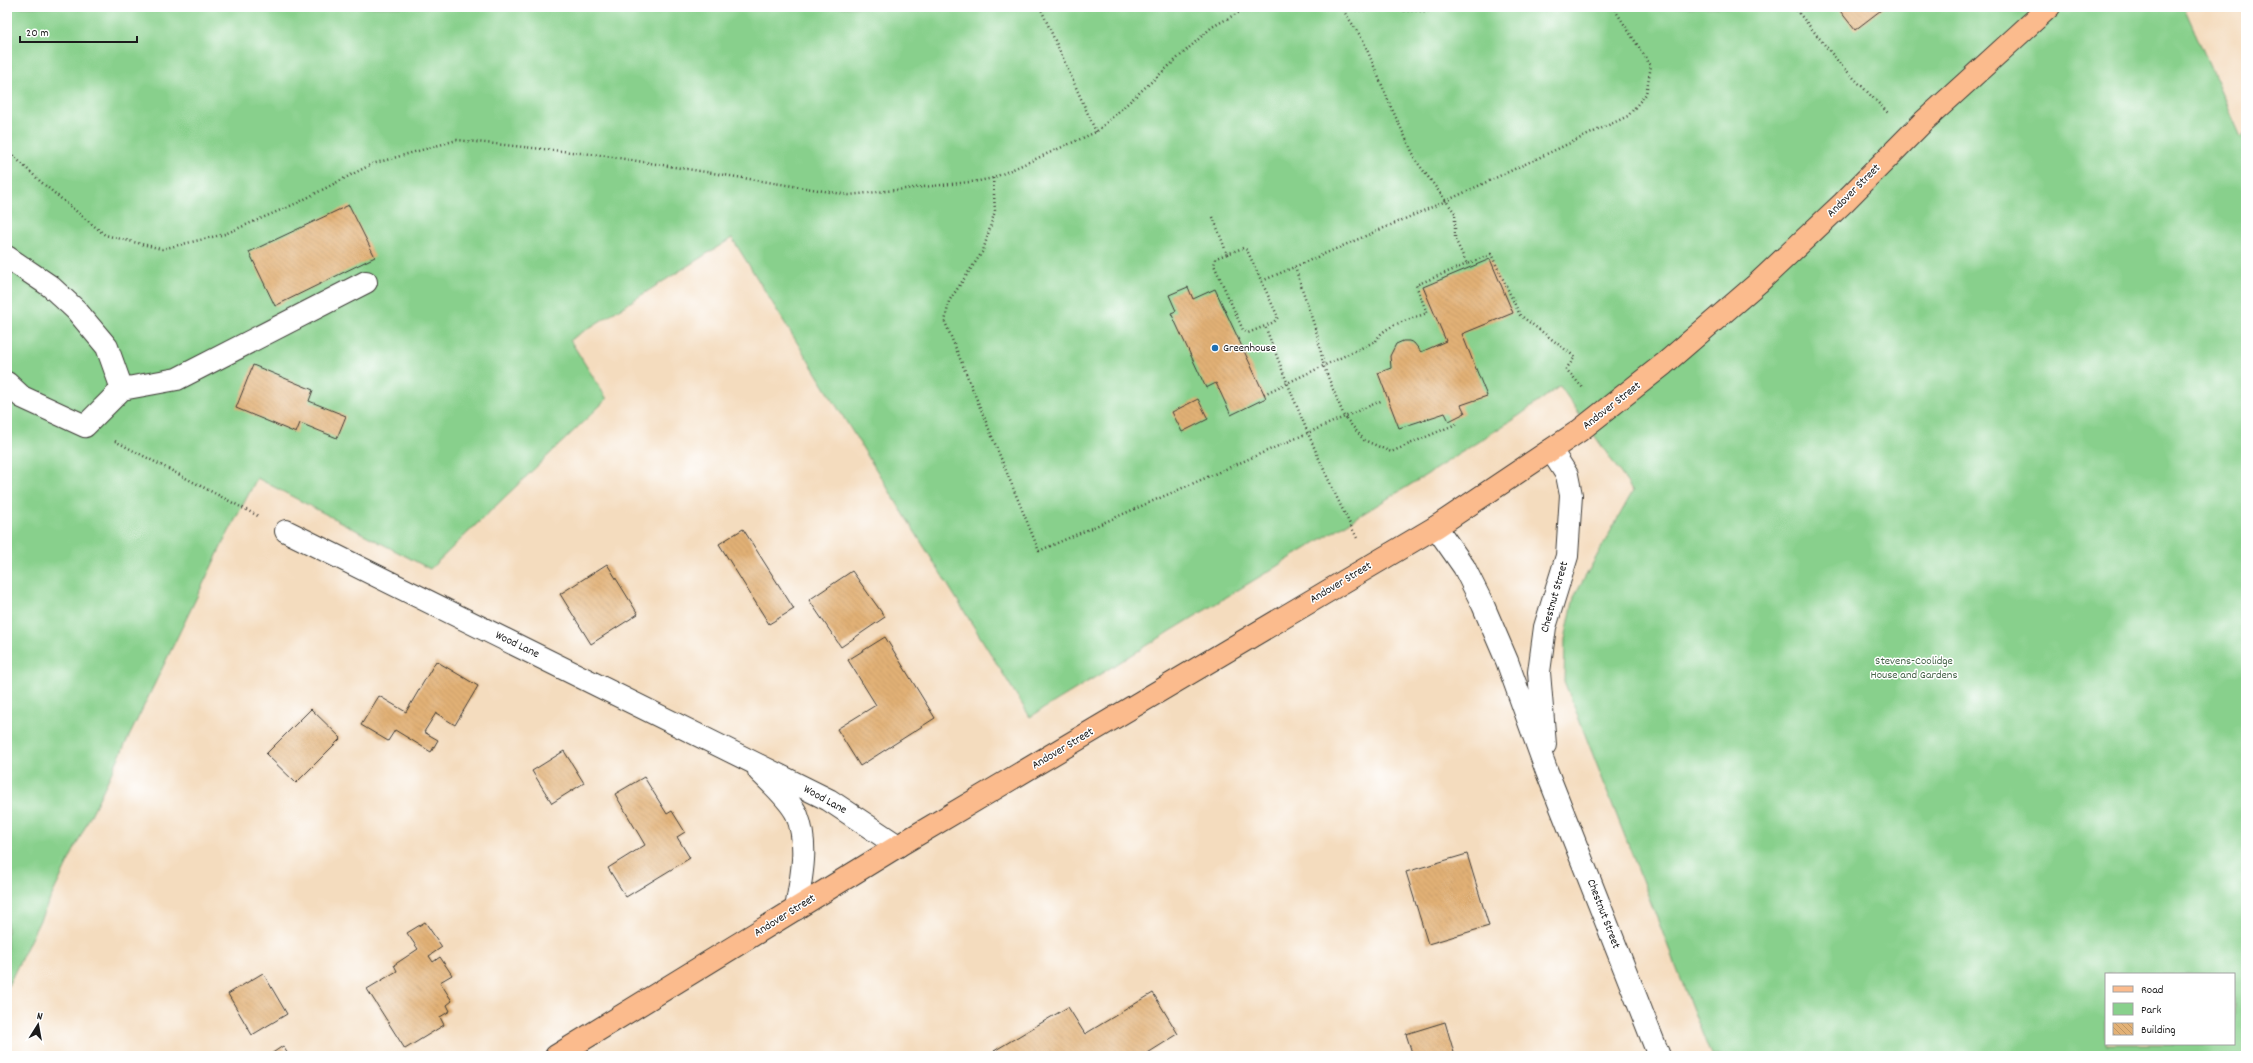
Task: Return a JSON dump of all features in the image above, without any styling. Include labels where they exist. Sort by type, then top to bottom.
[{"type":"main road","name":"Andover Street","points":[[556,1056],[898,846],[1436,527],[1602,415],[1758,283],[1843,203],[1910,136],[2049,7]]},
{"type":"street","points":[[10,266],[50,286],[76,310],[107,348],[122,389]]},
{"type":"street","points":[[7,383],[22,397],[85,426],[122,389],[177,379],[366,282]]},
{"type":"street","name":"Chestnut Street","points":[[1547,772],[1540,672],[1545,627],[1567,556],[1572,495],[1567,475],[1551,450]]},
{"type":"street","name":"Chestnut Street","points":[[1436,527],[1464,567],[1483,605],[1507,661],[1547,772],[1660,1056]]},
{"type":"street","name":"Wood Lane","points":[[286,530],[407,592],[606,688],[829,800],[898,846]]},
{"type":"street","name":"Wood Lane","points":[[748,760],[775,788],[796,814],[805,852],[796,909]]},
{"type":"path","points":[[1040,7],[1096,132]]},
{"type":"path","points":[[7,150],[41,182],[105,235],[162,249],[224,234],[297,203],[372,164],[457,140],[600,155],[849,195],[993,178],[1096,132],[1212,28],[1249,7]]},
{"type":"path","points":[[1332,7],[1343,10],[1431,11],[1442,7]]},
{"type":"path","points":[[1262,281],[1446,200],[1628,116],[1646,94],[1651,66],[1613,7]]},
{"type":"path","points":[[1794,7],[1841,65],[1910,136]]},
{"type":"path","points":[[1343,10],[1363,40],[1391,107],[1417,162],[1454,213],[1454,239],[1467,264]]},
{"type":"path","points":[[993,178],[995,211],[983,251],[949,301],[945,322],[1039,551],[1307,432],[1383,400]]},
{"type":"path","points":[[1213,217],[1227,254]]},
{"type":"path","points":[[1243,248],[1247,250],[1262,281],[1278,317],[1274,322],[1248,333],[1243,330],[1214,265],[1216,258],[1243,248]]},
{"type":"path","points":[[1264,394],[1324,367],[1376,341],[1379,334],[1393,326],[1427,313],[1416,285],[1491,254],[1520,315],[1575,357],[1566,369],[1584,390]]},
{"type":"path","points":[[1295,267],[1317,334],[1324,367],[1344,416],[1364,440],[1391,452],[1456,424]]},
{"type":"path","points":[[1266,326],[1307,432],[1338,502],[1371,565]]},
{"type":"path","points":[[85,426],[286,530]]},
{"type":"green space","name":"Stevens-Coolidge House and Gardens","points":[[7,7],[2184,7],[2241,137],[2246,133],[2246,1056],[1711,1056],[1564,681],[1565,639],[1574,597],[1633,491],[1560,386],[1520,415],[1423,477],[1030,717],[732,238],[570,340],[607,399],[430,569],[257,478],[223,543],[7,988]]},
{"type":"building","points":[[1837,7],[1885,7],[1855,30]]},
{"type":"building","points":[[349,205],[375,257],[275,306],[249,252]]},
{"type":"building","points":[[1490,259],[1513,313],[1462,334],[1487,396],[1461,405],[1465,413],[1449,421],[1445,413],[1399,428],[1378,373],[1391,368],[1390,356],[1396,344],[1403,341],[1409,341],[1414,343],[1421,352],[1446,341],[1423,287]]},
{"type":"building","name":"Greenhouse","points":[[1188,287],[1193,299],[1215,289],[1266,398],[1231,415],[1216,383],[1206,388],[1171,313],[1176,311],[1169,295]]},
{"type":"building","points":[[253,365],[313,390],[309,401],[346,416],[337,438],[300,423],[296,433],[236,408]]},
{"type":"building","points":[[1198,399],[1208,419],[1182,432],[1172,412]]},
{"type":"building","points":[[743,529],[794,609],[769,624],[719,544]]},
{"type":"building","points":[[607,564],[638,614],[591,644],[560,594]]},
{"type":"building","points":[[852,571],[885,617],[841,647],[809,600]]},
{"type":"building","points":[[885,637],[935,718],[860,766],[837,729],[876,705],[848,660]]},
{"type":"building","points":[[436,661],[478,686],[455,725],[436,713],[424,732],[438,740],[431,752],[395,730],[388,741],[361,725],[379,696],[406,712]]},
{"type":"building","points":[[311,709],[341,738],[296,783],[266,754]]},
{"type":"building","points":[[564,751],[584,783],[552,803],[532,771]]},
{"type":"building","points":[[644,777],[667,814],[672,811],[685,832],[677,837],[690,858],[626,897],[608,868],[645,845],[615,794]]},
{"type":"building","points":[[1467,854],[1489,926],[1428,944],[1406,872]]},
{"type":"building","points":[[425,922],[442,947],[429,956],[433,962],[440,957],[452,975],[440,982],[452,1001],[447,1005],[450,1011],[440,1017],[444,1025],[405,1049],[367,989],[397,971],[394,965],[418,949],[407,933]]},
{"type":"building","points":[[263,973],[287,1014],[252,1035],[228,994]]},
{"type":"building","points":[[1153,993],[1178,1034],[1143,1056],[997,1056],[994,1051],[1068,1007],[1085,1034]]},
{"type":"building","points":[[1445,1022],[1455,1056],[1413,1056],[1406,1034]]},
{"type":"building","points":[[283,1046],[289,1056],[268,1056]]},
{"type":"place","name":"Greenhouse","points":[[1215,348]]}]
